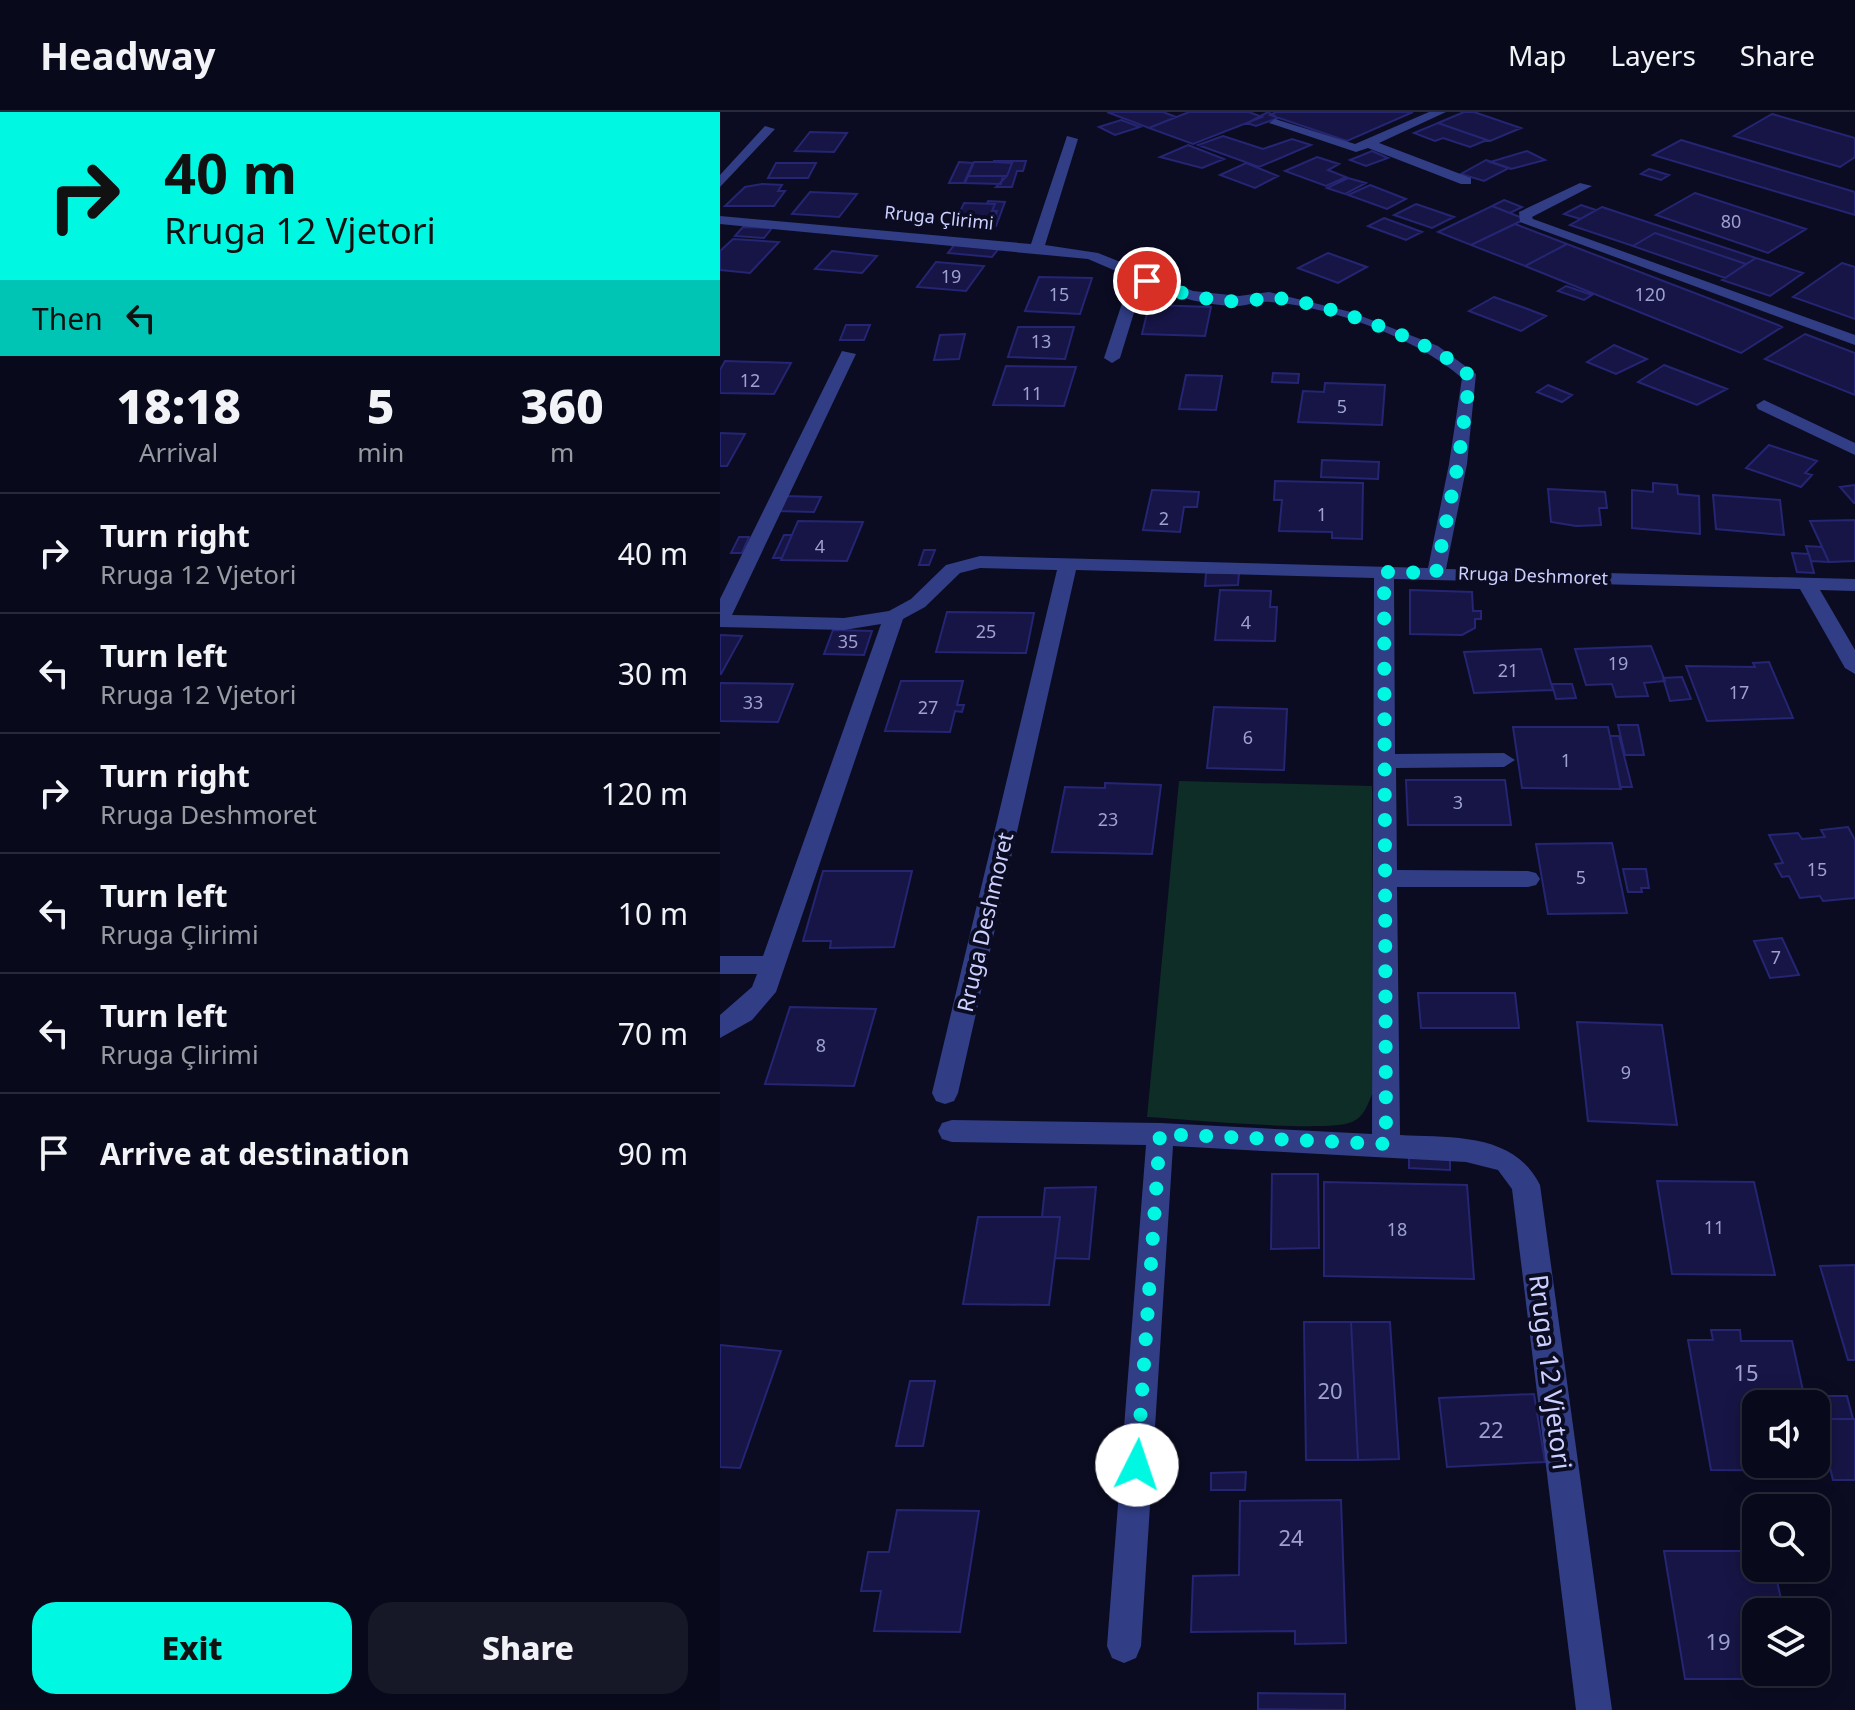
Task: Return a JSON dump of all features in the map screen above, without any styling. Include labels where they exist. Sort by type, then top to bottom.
[{"type":"street","points":[[1275,123],[1334,144],[1356,148],[1440,112]]},
{"type":"street","points":[[720,183],[769,129]]},
{"type":"street","points":[[1037,248],[1072,139]]},
{"type":"street","points":[[1370,144],[1466,181]]},
{"type":"street","points":[[1585,186],[1534,207],[1524,215],[1527,222],[1855,340]]},
{"type":"street","name":"Rruga Çlirimi","points":[[720,220],[1037,248],[1107,258],[1147,281],[1193,295],[1222,300],[1242,301],[1264,297],[1312,303],[1447,356],[1470,377],[1436,573]]},
{"type":"street","points":[[1112,358],[1134,288],[1147,281]]},
{"type":"street","name":"Rruga Deshmoret","points":[[848,354],[720,620],[844,624],[894,616],[918,603],[953,569],[980,562],[1855,585]]},
{"type":"street","points":[[1764,405],[1855,450]]},
{"type":"street","name":"Rruga Deshmoret","points":[[945,1093],[1068,564]]},
{"type":"street","points":[[1384,572],[1386,1144]]},
{"type":"street","points":[[1806,583],[1855,668]]},
{"type":"street","points":[[720,1028],[743,1013],[763,992],[894,616]]},
{"type":"street","points":[[1385,761],[1504,760]]},
{"type":"street","points":[[1385,878],[1528,879]]},
{"type":"street","points":[[720,965],[772,965]]},
{"type":"street","name":"Rruga 12 Vjetori","points":[[952,1131],[1160,1134],[1386,1144],[1466,1150],[1507,1161],[1526,1185],[1594,1710]]},
{"type":"street","points":[[1124,1646],[1160,1134]]},
{"type":"green space","points":[[1179,781],[1372,786],[1373,1092],[1356,1120],[1337,1125],[1285,1126],[1147,1117]]},
{"type":"building","points":[[1107,112],[1163,112],[1176,117],[1149,128]]},
{"type":"building","points":[[1189,112],[1249,112],[1262,117],[1193,144],[1149,128]]},
{"type":"building","points":[[1268,112],[1278,118],[1256,126],[1247,123]]},
{"type":"building","points":[[1276,112],[1413,112],[1347,141],[1270,115]]},
{"type":"building","points":[[1464,112],[1474,112],[1521,128],[1490,141],[1438,123]]},
{"type":"building","points":[[1772,114],[1855,138],[1855,157],[1840,167],[1734,136]]},
{"type":"building","points":[[1121,120],[1140,127],[1115,135],[1099,127]]},
{"type":"building","points":[[1438,123],[1487,140],[1470,147],[1443,138],[1435,141],[1414,133]]},
{"type":"building","points":[[810,132],[847,133],[834,152],[795,151]]},
{"type":"building","points":[[1223,136],[1263,149],[1292,139],[1311,145],[1259,167],[1198,145]]},
{"type":"building","points":[[1681,140],[1855,192],[1855,215],[1653,155]]},
{"type":"building","points":[[1188,145],[1224,159],[1202,168],[1160,157]]},
{"type":"building","points":[[1372,151],[1388,158],[1366,166],[1350,160]]},
{"type":"building","points":[[1527,151],[1545,160],[1511,169],[1490,162]]},
{"type":"building","points":[[1317,157],[1339,164],[1328,170],[1346,177],[1326,186],[1285,171]]},
{"type":"building","points":[[1486,160],[1509,168],[1484,181],[1461,174]]},
{"type":"building","points":[[993,161],[1026,161],[1023,171],[1017,171],[1012,187],[996,187],[1007,176],[1012,163]]},
{"type":"building","points":[[959,162],[973,163],[964,183],[949,183]]},
{"type":"building","points":[[974,162],[1012,163],[1007,176],[968,176]]},
{"type":"building","points":[[776,163],[816,163],[808,178],[768,178]]},
{"type":"building","points":[[1246,163],[1278,176],[1255,188],[1220,175]]},
{"type":"building","points":[[1649,169],[1669,175],[1661,180],[1641,174]]},
{"type":"building","points":[[968,176],[1003,176],[1001,184],[965,183]]},
{"type":"building","points":[[1348,178],[1366,183],[1345,194],[1327,188]]},
{"type":"building","points":[[782,185],[778,191],[785,191],[774,206],[725,206],[745,187]]},
{"type":"building","points":[[1370,185],[1406,199],[1387,209],[1348,195]]},
{"type":"building","points":[[810,192],[857,194],[839,217],[792,214]]},
{"type":"building","points":[[1695,193],[1806,229],[1768,253],[1656,215]]},
{"type":"building","points":[[1504,200],[1522,207],[1510,213],[1492,206]]},
{"type":"building","points":[[988,201],[1005,202],[996,226],[987,225],[997,211],[992,211],[995,204],[987,204]]},
{"type":"building","points":[[964,203],[995,204],[992,211],[997,211],[995,217],[958,216]]},
{"type":"building","points":[[1416,204],[1454,217],[1432,228],[1394,215]]},
{"type":"building","points":[[1581,205],[1596,210],[1580,219],[1564,214]]},
{"type":"building","points":[[1492,206],[1525,219],[1471,245],[1438,232]]},
{"type":"building","points":[[1602,207],[1756,258],[1746,264],[1655,233],[1633,246],[1570,225]]},
{"type":"building","points":[[958,216],[990,217],[987,224],[954,224]]},
{"type":"building","points":[[1384,218],[1422,232],[1406,240],[1368,226]]},
{"type":"building","points":[[1515,224],[1567,244],[1525,266],[1471,245]]},
{"type":"building","points":[[743,227],[772,228],[764,238],[735,236]]},
{"type":"building","points":[[1655,233],[1746,264],[1725,278],[1633,246]]},
{"type":"building","points":[[733,239],[779,242],[750,273],[720,270],[720,251]]},
{"type":"building","points":[[955,244],[999,248],[992,257],[948,253]]},
{"type":"building","points":[[1567,244],[1782,327],[1741,353],[1525,266]]},
{"type":"building","points":[[832,251],[877,256],[862,273],[815,269]]},
{"type":"building","points":[[1328,253],[1367,267],[1338,283],[1298,268]]},
{"type":"building","points":[[1756,258],[1803,273],[1770,296],[1722,280]]},
{"type":"building","points":[[936,262],[984,266],[966,291],[917,287]]},
{"type":"building","points":[[1842,263],[1855,267],[1855,319],[1793,297]]},
{"type":"building","points":[[1039,277],[1092,278],[1080,314],[1025,311]]},
{"type":"building","points":[[1566,286],[1592,295],[1584,300],[1558,291]]},
{"type":"building","points":[[1494,297],[1546,316],[1521,331],[1469,311]]},
{"type":"building","points":[[1149,305],[1211,307],[1205,336],[1142,334]]},
{"type":"building","points":[[846,325],[870,325],[864,340],[840,340]]},
{"type":"building","points":[[1018,327],[1074,327],[1065,359],[1008,357]]},
{"type":"building","points":[[965,334],[959,359],[934,360],[940,335]]},
{"type":"building","points":[[1805,334],[1855,353],[1855,395],[1765,359]]},
{"type":"building","points":[[1614,345],[1647,359],[1616,374],[1587,362]]},
{"type":"building","points":[[725,361],[791,363],[774,394],[720,393],[720,370]]},
{"type":"building","points":[[1664,365],[1727,389],[1697,405],[1638,382]]},
{"type":"building","points":[[1006,366],[1076,367],[1064,406],[993,405]]},
{"type":"building","points":[[1273,373],[1299,374],[1298,383],[1272,382]]},
{"type":"building","points":[[1186,375],[1222,376],[1216,410],[1179,409]]},
{"type":"building","points":[[1325,383],[1385,385],[1382,425],[1298,422],[1303,391],[1324,392]]},
{"type":"building","points":[[1548,385],[1572,395],[1562,402],[1537,392]]},
{"type":"building","points":[[720,433],[745,434],[727,466],[720,466]]},
{"type":"building","points":[[1769,445],[1817,461],[1805,473],[1812,475],[1801,487],[1746,468]]},
{"type":"building","points":[[1322,460],[1379,462],[1378,479],[1321,477]]},
{"type":"building","points":[[1275,481],[1363,483],[1362,539],[1332,538],[1332,532],[1279,531],[1282,500],[1274,500]]},
{"type":"building","points":[[1653,483],[1677,485],[1678,494],[1699,496],[1700,534],[1632,528],[1632,490],[1653,492]]},
{"type":"building","points":[[1855,485],[1855,503],[1854,503],[1840,487]]},
{"type":"building","points":[[1548,489],[1605,492],[1607,508],[1599,508],[1601,525],[1576,526],[1551,522]]},
{"type":"building","points":[[1152,490],[1199,492],[1197,507],[1184,507],[1180,532],[1143,530]]},
{"type":"building","points":[[1713,495],[1780,500],[1784,535],[1716,529]]},
{"type":"building","points":[[784,496],[821,497],[814,512],[777,511]]},
{"type":"building","points":[[1855,520],[1855,561],[1829,562],[1810,521]]},
{"type":"building","points":[[798,521],[863,522],[847,561],[781,560]]},
{"type":"building","points":[[784,535],[792,535],[782,558],[773,558]]},
{"type":"building","points":[[739,537],[749,537],[742,553],[731,553]]},
{"type":"building","points":[[1806,546],[1822,547],[1829,562],[1811,561]]},
{"type":"building","points":[[924,550],[935,550],[929,565],[919,565]]},
{"type":"building","points":[[1792,553],[1809,554],[1814,573],[1797,572]]},
{"type":"building","points":[[1206,573],[1239,573],[1238,585],[1205,586]]},
{"type":"building","points":[[1220,590],[1271,591],[1270,607],[1277,607],[1275,641],[1215,640]]},
{"type":"building","points":[[1410,590],[1472,592],[1473,611],[1481,611],[1481,619],[1475,619],[1475,628],[1462,635],[1410,634]]},
{"type":"building","points":[[947,612],[1034,613],[1026,653],[936,652]]},
{"type":"building","points":[[833,630],[872,631],[864,655],[824,654]]},
{"type":"building","points":[[720,635],[742,636],[721,674],[720,674]]},
{"type":"building","points":[[1651,646],[1665,681],[1644,683],[1648,696],[1616,697],[1612,684],[1586,685],[1575,649]]},
{"type":"building","points":[[1541,649],[1553,690],[1474,693],[1464,652]]},
{"type":"building","points":[[1769,662],[1793,718],[1707,721],[1686,666],[1755,667],[1753,663]]},
{"type":"building","points":[[1682,677],[1691,699],[1670,701],[1663,678]]},
{"type":"building","points":[[901,681],[963,681],[957,705],[964,705],[962,712],[955,711],[950,732],[885,731]]},
{"type":"building","points":[[720,683],[793,684],[778,722],[720,721]]},
{"type":"building","points":[[1552,684],[1572,684],[1576,698],[1556,699]]},
{"type":"building","points":[[1214,707],[1287,709],[1284,770],[1207,768]]},
{"type":"building","points":[[1618,725],[1638,725],[1644,755],[1625,755]]},
{"type":"building","points":[[1513,727],[1608,727],[1621,789],[1522,788]]},
{"type":"building","points":[[1610,736],[1619,736],[1632,787],[1620,787]]},
{"type":"building","points":[[1406,780],[1505,780],[1511,825],[1408,825]]},
{"type":"building","points":[[1105,783],[1161,785],[1152,854],[1052,852],[1065,787],[1105,788]]},
{"type":"building","points":[[1848,827],[1855,840],[1855,898],[1823,901],[1820,896],[1800,898],[1789,876],[1782,877],[1775,864],[1783,863],[1769,835],[1798,833],[1802,839],[1825,837],[1821,830]]},
{"type":"building","points":[[1612,843],[1627,913],[1548,914],[1536,844]]},
{"type":"building","points":[[1623,869],[1646,869],[1649,888],[1641,888],[1642,892],[1628,892]]},
{"type":"building","points":[[823,871],[912,871],[894,947],[830,948],[831,941],[803,941]]},
{"type":"building","points":[[1782,938],[1799,975],[1770,978],[1754,941]]},
{"type":"building","points":[[1418,993],[1515,993],[1519,1028],[1421,1028]]},
{"type":"building","points":[[790,1007],[876,1009],[854,1086],[765,1084]]},
{"type":"building","points":[[1577,1022],[1662,1025],[1677,1125],[1588,1121]]},
{"type":"building","points":[[1409,1156],[1450,1158],[1450,1170],[1409,1168]]},
{"type":"building","points":[[1272,1174],[1318,1174],[1319,1248],[1271,1249]]},
{"type":"building","points":[[1657,1181],[1754,1182],[1775,1275],[1672,1274]]},
{"type":"building","points":[[1324,1182],[1467,1185],[1474,1279],[1324,1276]]},
{"type":"building","points":[[1096,1187],[1089,1259],[1055,1258],[1060,1217],[1042,1217],[1045,1188]]},
{"type":"building","points":[[978,1217],[1060,1217],[1049,1305],[963,1304]]},
{"type":"building","points":[[1855,1265],[1855,1360],[1848,1360],[1820,1266]]},
{"type":"building","points":[[1304,1322],[1351,1322],[1358,1460],[1306,1460]]},
{"type":"building","points":[[1351,1322],[1390,1322],[1399,1459],[1358,1460]]},
{"type":"building","points":[[1711,1330],[1740,1330],[1741,1341],[1792,1341],[1803,1390],[1742,1390],[1742,1470],[1711,1470],[1688,1340],[1713,1340]]},
{"type":"building","points":[[720,1345],[781,1351],[740,1468],[720,1467]]},
{"type":"building","points":[[910,1381],[935,1381],[923,1446],[896,1446]]},
{"type":"building","points":[[1534,1394],[1545,1462],[1447,1467],[1439,1398]]},
{"type":"building","points":[[1830,1396],[1847,1396],[1853,1419],[1830,1419]]},
{"type":"building","points":[[1830,1419],[1855,1419],[1855,1480],[1833,1480]]},
{"type":"building","points":[[1246,1472],[1245,1490],[1211,1490],[1211,1473]]},
{"type":"building","points":[[1341,1500],[1346,1643],[1295,1644],[1295,1631],[1191,1632],[1193,1576],[1239,1575],[1240,1501]]},
{"type":"building","points":[[897,1510],[979,1511],[960,1632],[874,1631],[881,1591],[861,1591],[868,1552],[889,1552]]},
{"type":"building","points":[[1664,1551],[1742,1551],[1742,1582],[1777,1582],[1781,1598],[1742,1598],[1742,1679],[1685,1679]]},
{"type":"building","points":[[1258,1693],[1345,1694],[1345,1710],[1258,1709]]},
{"type":"route","points":[[1137,1465],[1160,1134],[1386,1144],[1384,572],[1436,573],[1458,464],[1470,377],[1447,356],[1312,303],[1264,297],[1242,301],[1222,300],[1147,281]]}]
